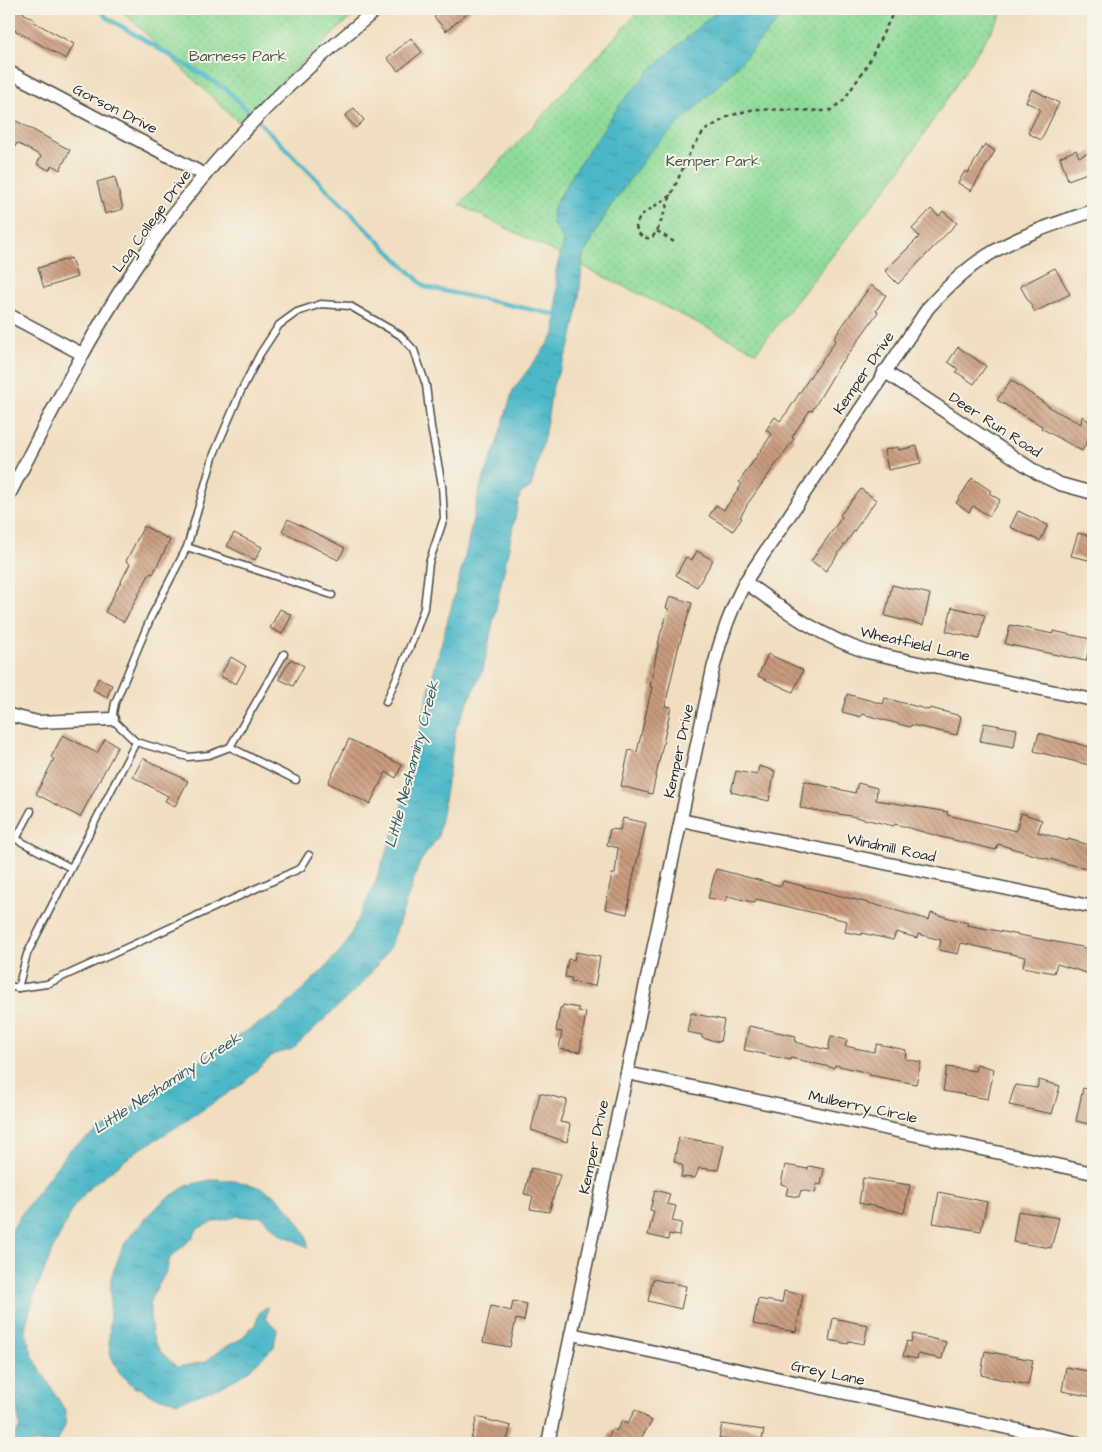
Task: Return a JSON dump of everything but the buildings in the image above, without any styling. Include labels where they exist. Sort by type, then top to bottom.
[{"type":"street","name":"Log College Drive","points":[[9,495],[82,354],[134,270],[162,230],[206,175],[249,126],[321,56],[377,9]]},
{"type":"street","name":"Gorson Drive","points":[[9,72],[206,175]]},
{"type":"street","name":"Kemper Drive","points":[[548,1443],[720,639],[731,610],[745,582],[884,371],[928,308],[955,280],[988,255],[1015,240],[1043,228],[1093,211]]},
{"type":"street","points":[[9,315],[82,354]]},
{"type":"street","name":"Deer Run Road","points":[[884,371],[1039,474],[1060,484],[1093,494]]},
{"type":"street","name":"Wheatfield Lane","points":[[745,582],[807,625],[851,647],[1093,700]]},
{"type":"street","points":[[9,715],[38,722],[112,719]]},
{"type":"street","name":"Windmill Road","points":[[681,820],[1093,907]]},
{"type":"street","name":"Mulberry Circle","points":[[627,1073],[1093,1173]]},
{"type":"street","name":"Grey Lane","points":[[571,1334],[1078,1443]]},
{"type":"lane","points":[[284,654],[230,747],[209,755],[188,757],[136,742],[112,719],[115,704],[151,617],[187,547],[214,454],[241,391],[260,354],[279,325],[297,312],[321,304],[350,306],[400,335],[414,350],[426,385],[431,427],[442,485],[444,518],[430,563],[424,608],[414,637],[386,702]]},
{"type":"lane","points":[[187,547],[332,595]]},
{"type":"lane","points":[[18,988],[27,954],[136,742]]},
{"type":"lane","points":[[230,747],[296,780]]},
{"type":"lane","points":[[32,811],[16,839],[72,868]]},
{"type":"lane","points":[[9,986],[18,988],[47,984],[301,868],[310,855]]},
{"type":"path","points":[[670,195],[640,216],[636,227],[638,234],[645,238],[652,238],[657,231],[670,195],[691,150],[704,131],[729,116],[754,109],[829,110],[844,101],[867,66],[895,9]]},
{"type":"path","points":[[657,231],[674,242]]},
{"type":"green space","name":"Barness Park","points":[[120,9],[360,9],[238,122]]},
{"type":"green space","name":"Kemper Park","points":[[641,9],[1005,9],[902,168],[756,352],[460,205]]},
{"type":"water","points":[[720,9],[789,9],[726,78],[651,150],[608,210],[583,256],[578,308],[570,345],[553,385],[544,438],[531,487],[520,494],[483,670],[456,728],[438,837],[420,862],[390,948],[362,984],[291,1050],[274,1054],[242,1084],[137,1151],[91,1186],[74,1206],[53,1249],[35,1293],[25,1329],[33,1357],[66,1412],[65,1425],[57,1443],[13,1443],[20,1426],[14,1393],[9,1378],[9,1236],[20,1216],[69,1150],[168,1085],[227,1042],[279,1012],[323,970],[346,944],[373,888],[405,795],[430,685],[465,557],[479,491],[496,446],[513,390],[555,334],[557,306],[556,270],[564,242],[553,224],[552,210],[578,166],[621,103],[654,66]]},
{"type":"water","points":[[215,1179],[240,1182],[261,1188],[270,1193],[288,1208],[296,1219],[306,1235],[308,1247],[279,1233],[261,1216],[239,1216],[210,1223],[197,1229],[193,1237],[170,1258],[166,1272],[151,1298],[150,1315],[155,1342],[161,1352],[177,1367],[205,1362],[220,1350],[241,1339],[251,1328],[256,1326],[259,1314],[268,1307],[266,1319],[277,1329],[274,1347],[247,1372],[223,1386],[178,1402],[153,1396],[140,1388],[135,1388],[119,1372],[111,1356],[109,1345],[111,1278],[123,1246],[134,1231],[163,1201],[188,1185]]},
{"type":"waterway","points":[[100,9],[106,17],[226,89],[425,287],[562,316]]},
{"type":"water label","name":"Little Neshaminy Creek","points":[[412,764]]},
{"type":"water label","name":"Little Neshaminy Creek","points":[[167,1083]]}]
